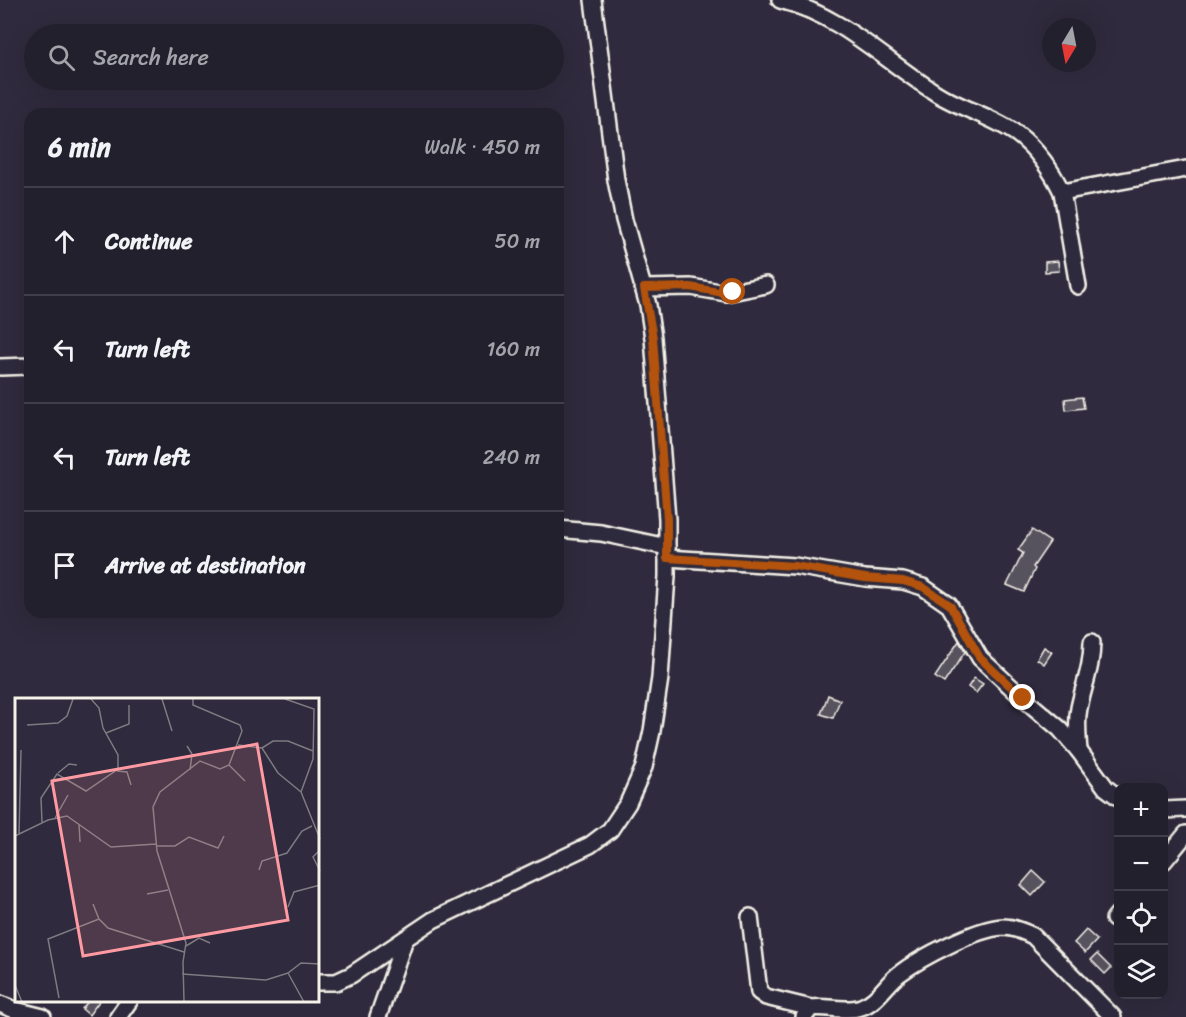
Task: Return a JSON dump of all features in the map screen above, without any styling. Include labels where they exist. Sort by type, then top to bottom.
[{"type":"street","points":[[320,982],[336,982],[351,975],[433,920],[590,845],[610,830],[628,802],[644,767],[660,678],[667,519],[653,338],[644,288],[624,220],[616,180],[593,0]]},
{"type":"street","points":[[780,0],[832,19],[937,94],[999,123],[1018,135],[1050,171],[1062,192],[1078,286]]},
{"type":"street","points":[[1062,192],[1186,170]]},
{"type":"street","points":[[644,288],[690,287],[726,293],[766,285]]},
{"type":"street","points":[[0,367],[24,366]]},
{"type":"street","points":[[564,530],[602,533],[667,553],[795,566],[865,578],[903,581],[923,587],[950,605],[980,658],[1060,729],[1106,788],[1114,794]]},
{"type":"street","points":[[1079,751],[1077,725],[1089,675],[1092,642]]},
{"type":"street","points":[[1168,810],[1186,809]]},
{"type":"street","points":[[1168,856],[1186,834]]},
{"type":"street","points":[[750,917],[759,992],[807,1013],[820,1006],[843,1010],[861,1007],[873,1000],[897,975],[916,963],[990,929],[1005,927],[1018,928],[1033,936],[1113,1017]]},
{"type":"street","points":[[378,1017],[405,939]]},
{"type":"street","points":[[118,1017],[129,1002]]},
{"type":"street","points":[[0,1004],[43,1017]]},
{"type":"building","points":[[1058,261],[1059,271],[1045,272],[1045,262]]},
{"type":"building","points":[[1082,397],[1084,408],[1066,410],[1065,399]]},
{"type":"building","points":[[1032,530],[1050,542],[1033,567],[1035,569],[1024,592],[1007,585],[1023,553],[1018,550]]},
{"type":"building","points":[[959,641],[965,652],[944,683],[935,677]]},
{"type":"building","points":[[1044,647],[1052,652],[1044,664],[1037,659]]},
{"type":"building","points":[[974,678],[983,684],[976,693],[968,687]]},
{"type":"building","points":[[828,695],[840,700],[833,718],[821,714]]},
{"type":"building","points":[[1033,871],[1045,882],[1032,896],[1021,885]]},
{"type":"building","points":[[1086,930],[1097,940],[1085,953],[1074,943]]},
{"type":"building","points":[[1097,954],[1111,968],[1105,974],[1091,960]]},
{"type":"building","points":[[87,1002],[99,1002],[89,1015],[82,1009]]},
{"type":"route","points":[[733,292],[677,286],[644,288],[653,338],[667,519],[667,558],[795,566],[865,578],[903,581],[923,587],[950,605],[980,658],[1023,698]]}]
